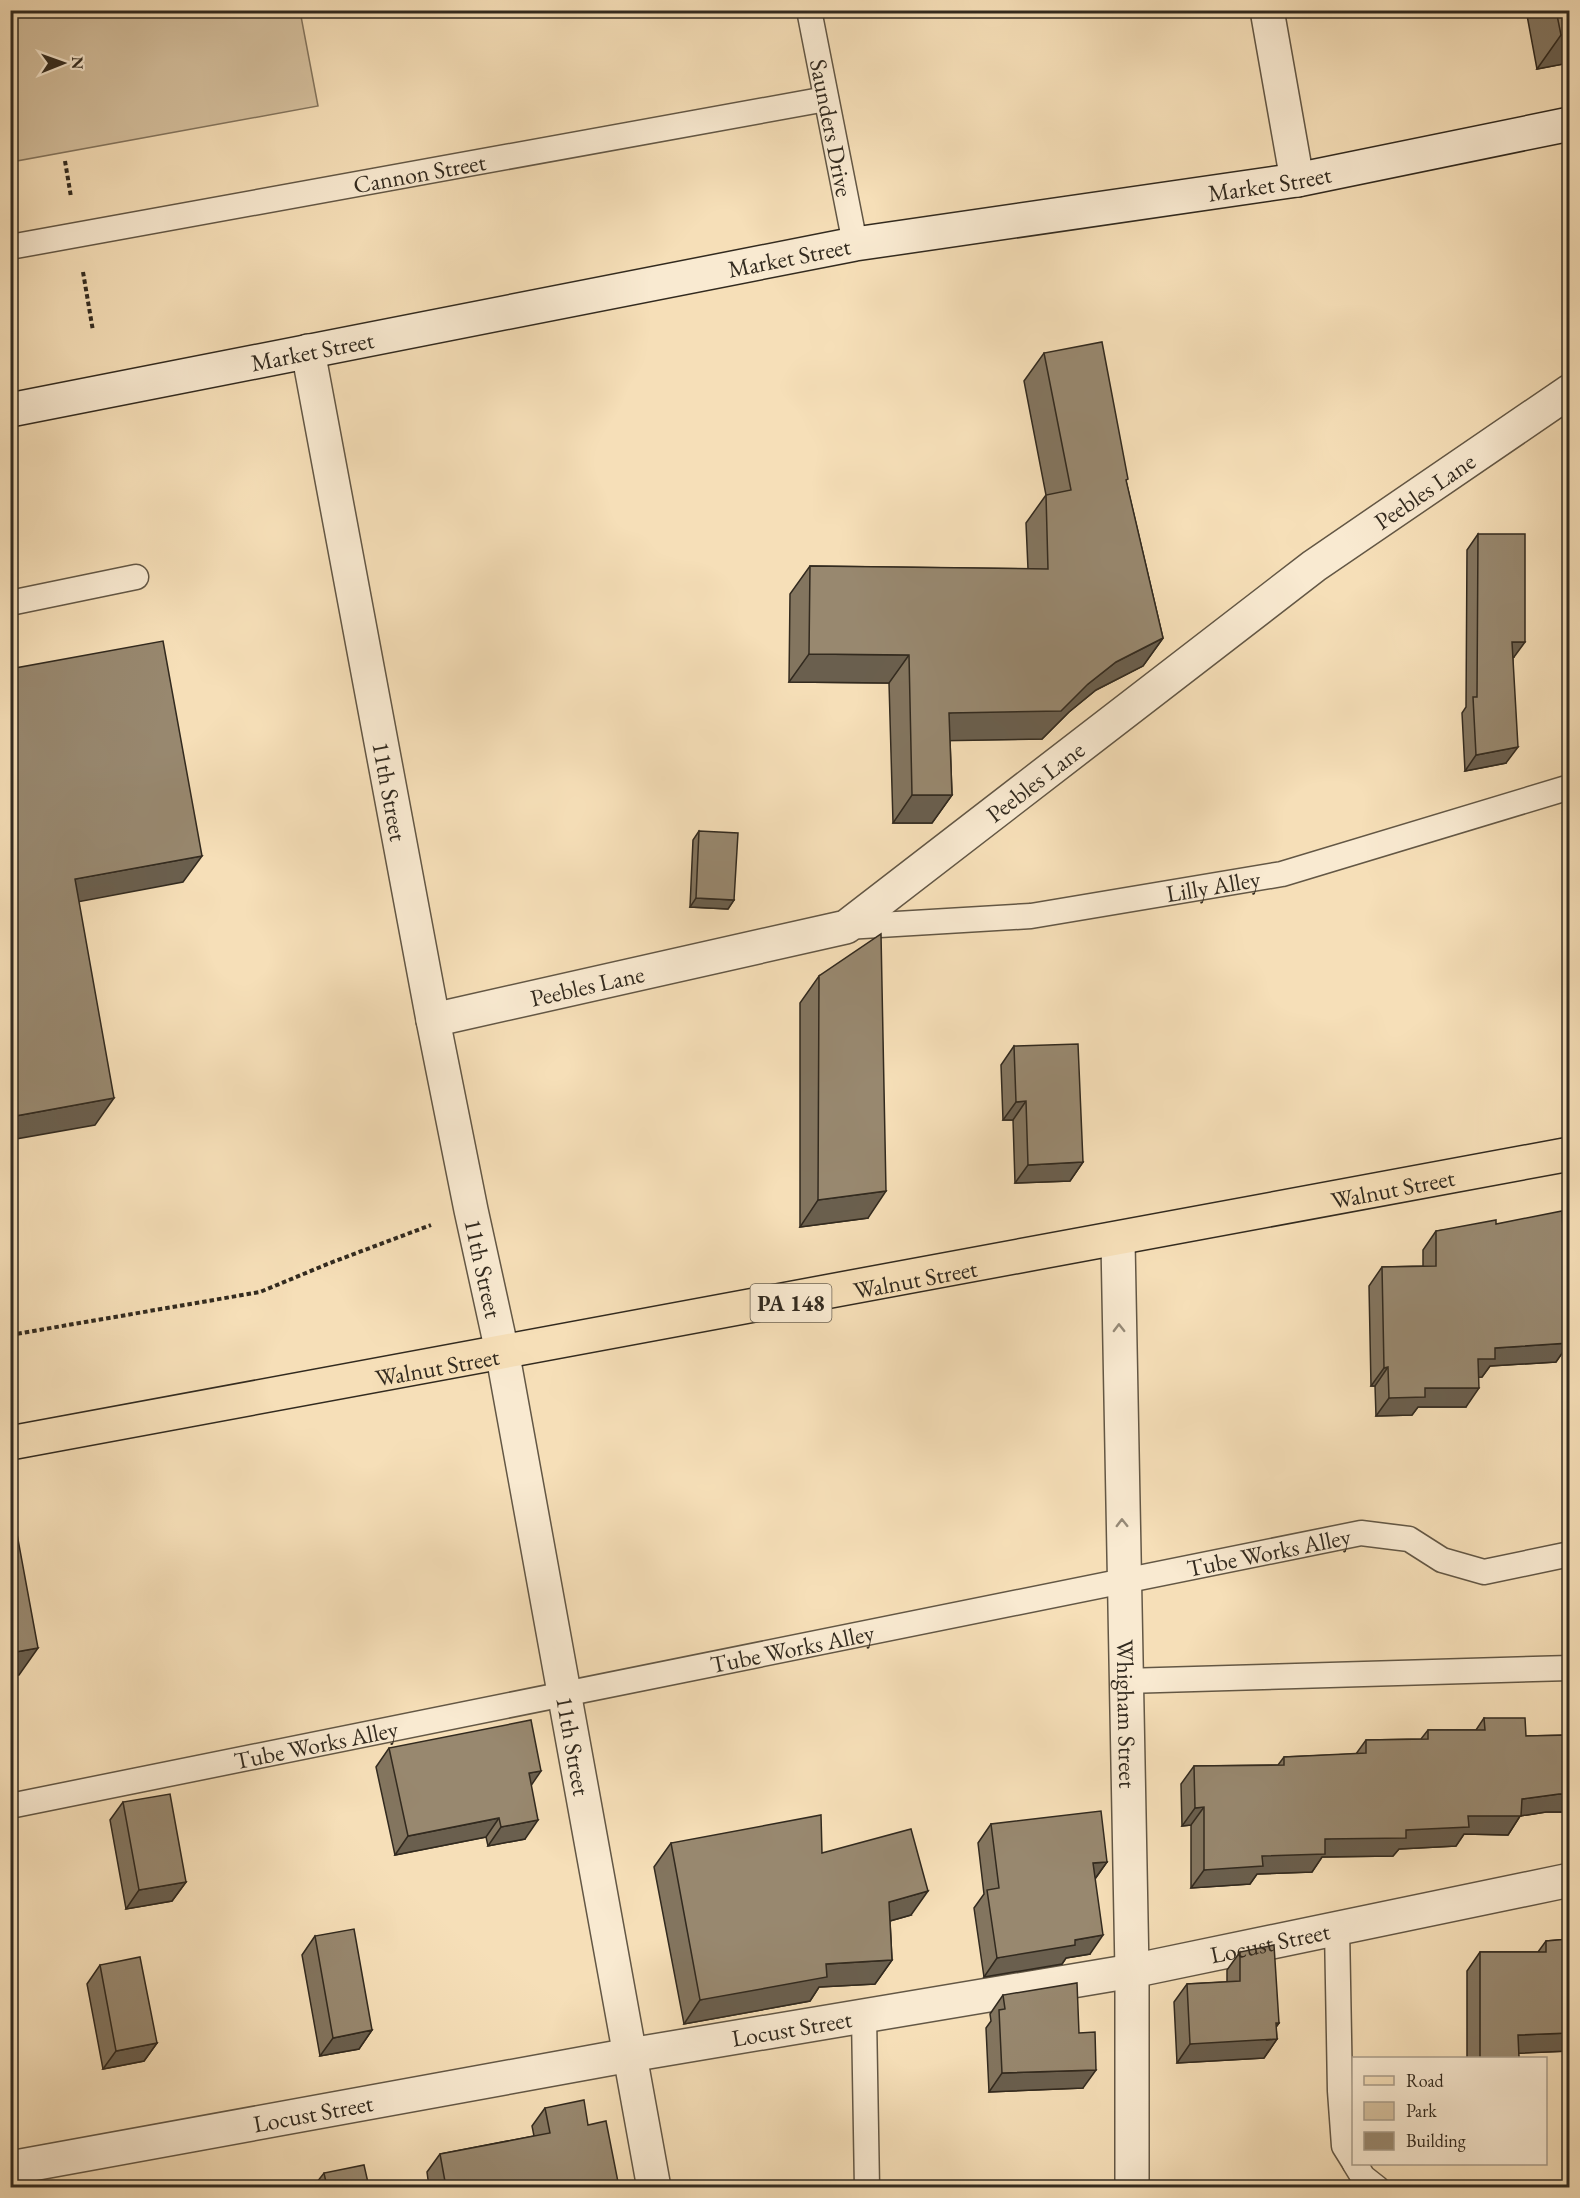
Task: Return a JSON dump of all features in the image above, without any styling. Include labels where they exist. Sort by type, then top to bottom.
[{"type":"main road","name":"Walnut Street","points":[[10,1443],[503,1356],[1118,1242],[1569,1154]]},
{"type":"street","points":[[1267,10],[1297,180]]},
{"type":"street","name":"Market Street","points":[[10,410],[855,244],[1297,180],[1569,124]]},
{"type":"street","name":"11th Street","points":[[308,351],[433,1020],[503,1356],[654,2187]]},
{"type":"street","name":"Peebles Lane","points":[[433,1020],[846,927],[1314,567],[1569,391]]},
{"type":"street","name":"Whigham Street","points":[[1118,1242],[1132,1971],[1132,2187]]},
{"type":"street","name":"Locust Street","points":[[10,2168],[630,2055],[1132,1971],[1569,1880]]},
{"type":"lane","name":"Saunders Drive","points":[[809,10],[855,244]]},
{"type":"lane","name":"Cannon Street","points":[[10,247],[826,99]]},
{"type":"lane","points":[[10,603],[136,577]]},
{"type":"lane","name":"Lilly Alley","points":[[846,927],[1031,916],[1282,874],[1569,787]]},
{"type":"lane","name":"Tube Works Alley","points":[[10,1806],[1361,1533],[1409,1539],[1442,1560],[1484,1572],[1569,1554]]},
{"type":"lane","points":[[1125,1681],[1569,1668]]},
{"type":"lane","points":[[1337,1928],[1344,2146],[1352,2160]]},
{"type":"lane","points":[[864,2016],[867,2187]]},
{"type":"lane","points":[[1355,2165],[1363,2177],[1377,2187]]},
{"type":"path","points":[[90,316],[93,331]]},
{"type":"path","points":[[10,1335],[260,1292],[471,1210]]},
{"type":"green space","points":[[11,10],[300,11],[318,106],[11,162]]},
{"type":"building","points":[[1556,10],[1569,10],[1569,33],[1561,35]]},
{"type":"building","points":[[1102,342],[1128,479],[1126,480],[1163,638],[1116,662],[1088,684],[1061,711],[949,713],[952,795],[912,795],[909,655],[809,654],[810,566],[1048,569],[1046,495],[1071,490],[1044,353]]},
{"type":"building","points":[[1478,534],[1525,534],[1525,642],[1512,642],[1518,747],[1476,755],[1473,697],[1477,697]]},
{"type":"building","points":[[163,641],[202,856],[75,879],[114,1098],[10,1117],[10,669]]},
{"type":"building","points":[[699,831],[738,833],[734,900],[696,898]]},
{"type":"building","points":[[881,934],[886,1191],[818,1200],[819,976]]},
{"type":"building","points":[[1078,1044],[1083,1162],[1028,1165],[1026,1101],[1016,1102],[1014,1046]]},
{"type":"building","points":[[1562,1211],[1569,1343],[1495,1348],[1495,1359],[1478,1359],[1479,1388],[1425,1388],[1425,1397],[1389,1398],[1388,1367],[1384,1368],[1382,1267],[1436,1266],[1436,1231],[1496,1220],[1496,1224]]},
{"type":"building","points":[[10,1496],[38,1648],[10,1653]]},
{"type":"building","points":[[1484,1718],[1525,1718],[1526,1736],[1569,1735],[1569,1794],[1522,1799],[1521,1816],[1468,1816],[1469,1827],[1406,1830],[1406,1838],[1325,1839],[1325,1854],[1262,1856],[1263,1866],[1204,1870],[1204,1807],[1195,1808],[1194,1766],[1284,1765],[1284,1757],[1366,1753],[1366,1740],[1428,1739],[1428,1730],[1485,1730]]},
{"type":"building","points":[[531,1720],[541,1771],[529,1773],[538,1820],[501,1827],[499,1818],[408,1836],[389,1748]]},
{"type":"building","points":[[170,1794],[186,1882],[139,1890],[123,1802]]},
{"type":"building","points":[[1101,1811],[1107,1862],[1093,1863],[1103,1935],[1075,1940],[1075,1945],[997,1958],[987,1890],[999,1888],[991,1824]]},
{"type":"building","points":[[821,1815],[822,1853],[911,1829],[928,1891],[889,1902],[892,1960],[826,1964],[827,1977],[700,2000],[671,1843]]},
{"type":"building","points":[[354,1929],[372,2030],[333,2038],[315,1936]]},
{"type":"building","points":[[1569,1939],[1569,2033],[1518,2035],[1519,2057],[1480,2057],[1480,1952],[1546,1952],[1546,1941]]},
{"type":"building","points":[[1274,1945],[1279,2023],[1276,2023],[1277,2039],[1190,2044],[1187,1984],[1240,1981],[1240,1952]]},
{"type":"building","points":[[140,1957],[157,2043],[116,2051],[100,1965]]},
{"type":"building","points":[[1077,1983],[1079,2033],[1095,2032],[1096,2070],[1002,2073],[999,2010],[1005,2009],[1003,1995]]},
{"type":"building","points":[[584,2100],[588,2125],[606,2121],[619,2187],[446,2187],[440,2154],[550,2133],[545,2108]]},
{"type":"building","points":[[364,2165],[369,2187],[327,2187],[324,2173]]}]
